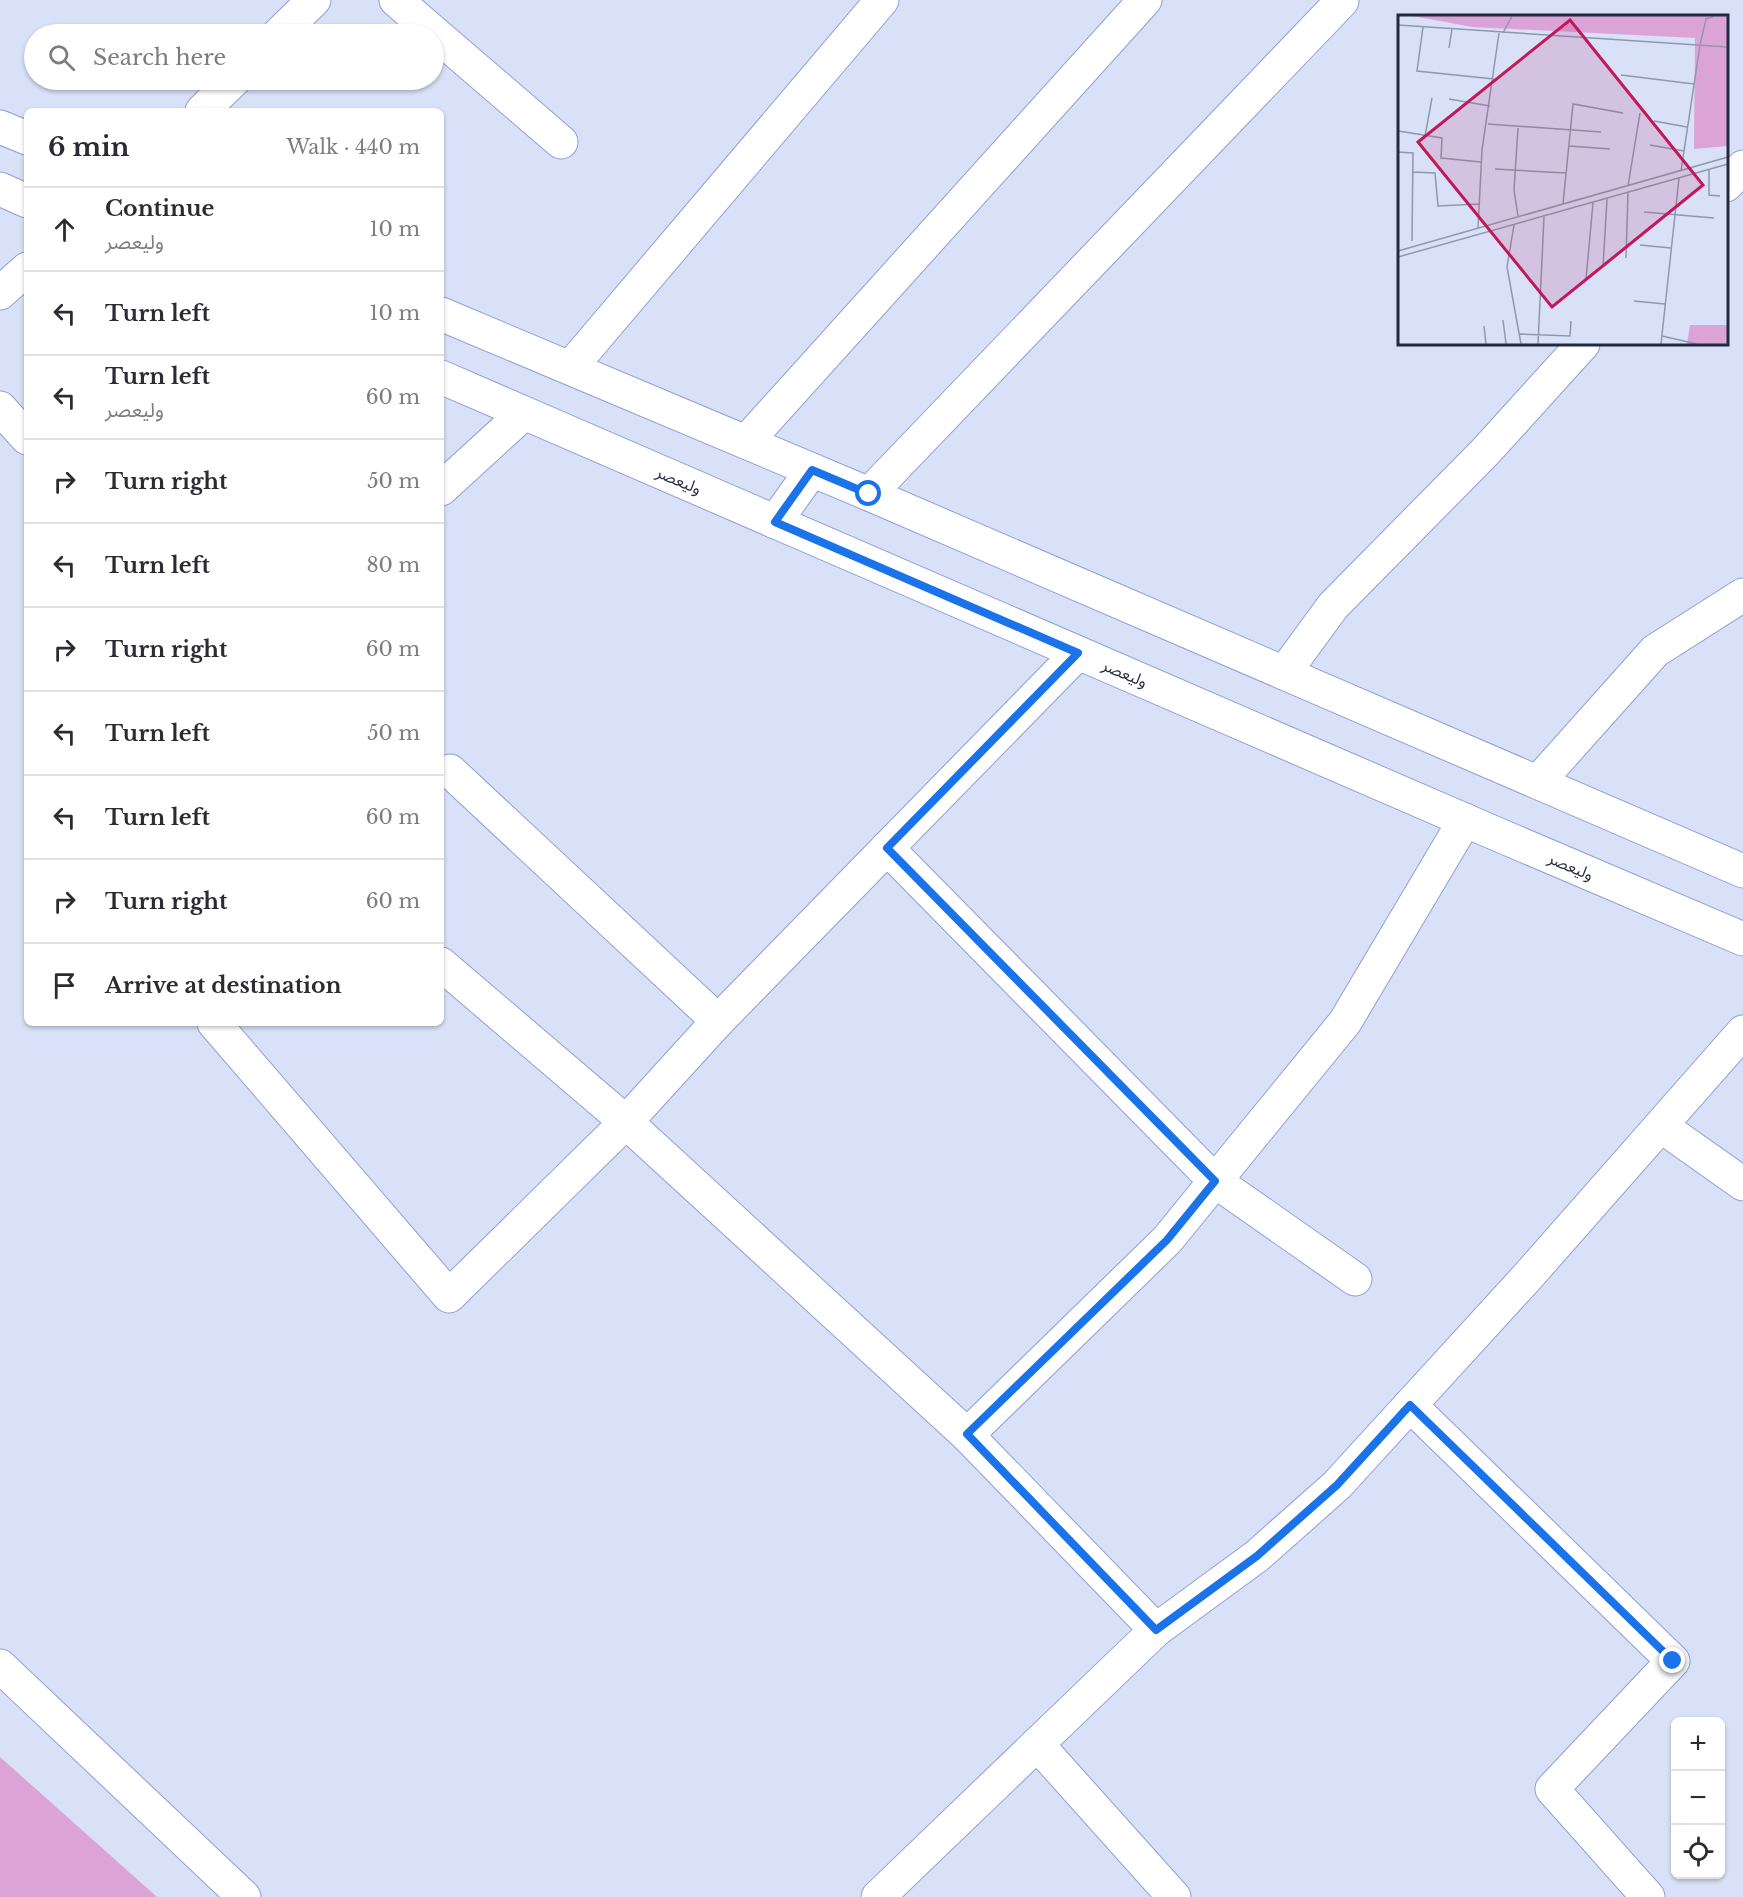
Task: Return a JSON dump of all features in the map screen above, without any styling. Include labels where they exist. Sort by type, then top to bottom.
[{"type":"street","points":[[289,24],[314,0]]},
{"type":"street","points":[[396,0],[424,24]]},
{"type":"street","points":[[570,368],[882,0]]},
{"type":"street","points":[[746,442],[1145,0]]},
{"type":"street","points":[[869,494],[1342,1]]},
{"type":"street","points":[[444,41],[561,142]]},
{"type":"street","points":[[205,108],[224,90]]},
{"type":"street","points":[[0,127],[24,137]]},
{"type":"street","points":[[1728,183],[1743,167]]},
{"type":"street","points":[[0,189],[24,200]]},
{"type":"street","points":[[0,293],[24,272]]},
{"type":"street","points":[[444,315],[869,494],[1743,871]]},
{"type":"street","points":[[1284,673],[1333,606],[1486,451],[1582,345]]},
{"type":"street","name":"ولیعصر","points":[[444,378],[1743,939]]},
{"type":"street","points":[[0,408],[24,435]]},
{"type":"street","points":[[444,486],[524,413]]},
{"type":"street","points":[[775,522],[812,470]]},
{"type":"street","points":[[1538,782],[1655,651],[1743,595]]},
{"type":"street","points":[[217,1026],[449,1296],[626,1122],[718,1021],[1078,653]]},
{"type":"street","points":[[450,771],[718,1021]]},
{"type":"street","points":[[967,1434],[1167,1240],[1346,1023],[1465,820]]},
{"type":"street","points":[[887,848],[1215,1181],[1355,1279]]},
{"type":"street","points":[[444,967],[626,1122],[967,1434],[1156,1630]]},
{"type":"street","points":[[878,1897],[1156,1630],[1257,1556],[1337,1485],[1530,1274],[1743,1032]]},
{"type":"street","points":[[1661,1126],[1743,1184]]},
{"type":"street","points":[[1410,1405],[1673,1661],[1552,1789],[1648,1897]]},
{"type":"street","points":[[0,1666],[244,1897]]},
{"type":"street","points":[[1037,1744],[1174,1897]]},
{"type":"shaded area","points":[[0,1757],[157,1897],[0,1897]]},
{"type":"route","points":[[869,494],[812,470],[775,522],[1078,653],[887,848],[1215,1181],[1167,1240],[967,1434],[1156,1630],[1257,1556],[1337,1485],[1410,1405],[1673,1661]]}]
